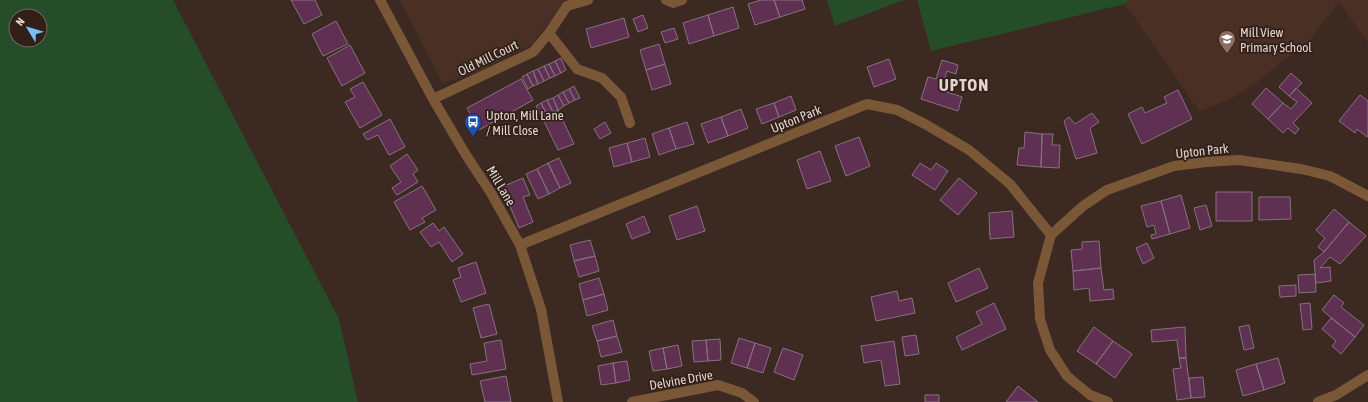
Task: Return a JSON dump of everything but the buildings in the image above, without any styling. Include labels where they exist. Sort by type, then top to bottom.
[{"type":"street","name":"Mill Lane","points":[[380,0],[433,99],[466,155],[491,193],[520,245],[541,309],[558,402]]},
{"type":"street","name":"Old Mill Court","points":[[433,99],[533,52],[550,34],[567,6],[588,0]]},
{"type":"street","points":[[666,0],[674,3],[682,0]]},
{"type":"street","points":[[550,34],[578,69],[602,78],[621,97],[630,123]]},
{"type":"street","name":"Upton Park","points":[[520,245],[868,104],[897,110],[925,124],[969,150],[1010,184],[1051,235],[1083,206],[1107,190],[1174,166],[1239,160],[1300,168],[1330,176],[1368,196]]},
{"type":"street","points":[[1051,235],[1038,283],[1040,319],[1050,350],[1067,376],[1090,395],[1108,402]]},
{"type":"street","points":[[1318,402],[1336,395],[1368,375]]},
{"type":"street","name":"Delvine Drive","points":[[632,402],[718,385],[742,393],[754,402]]},
{"type":"shaded area","points":[[400,0],[568,0],[532,44],[475,73],[442,83]]},
{"type":"shaded area","name":"Mill View Primary School","points":[[1129,0],[1368,0],[1368,43],[1339,2],[1304,47],[1283,61],[1259,81],[1231,99],[1199,111],[1125,4]]},
{"type":"green space","points":[[0,0],[173,0],[339,319],[358,402],[0,402]]},
{"type":"green space","points":[[827,0],[904,0],[835,26]]},
{"type":"green space","points":[[917,0],[1129,0],[1125,4],[931,51]]},
{"type":"place","name":"Mill View Primary School","points":[[1227,54]]},
{"type":"place","name":"Upton, Mill Lane / Mill Close","points":[[473,137]]},
{"type":"district","name":"UPTON","points":[[964,85]]}]
